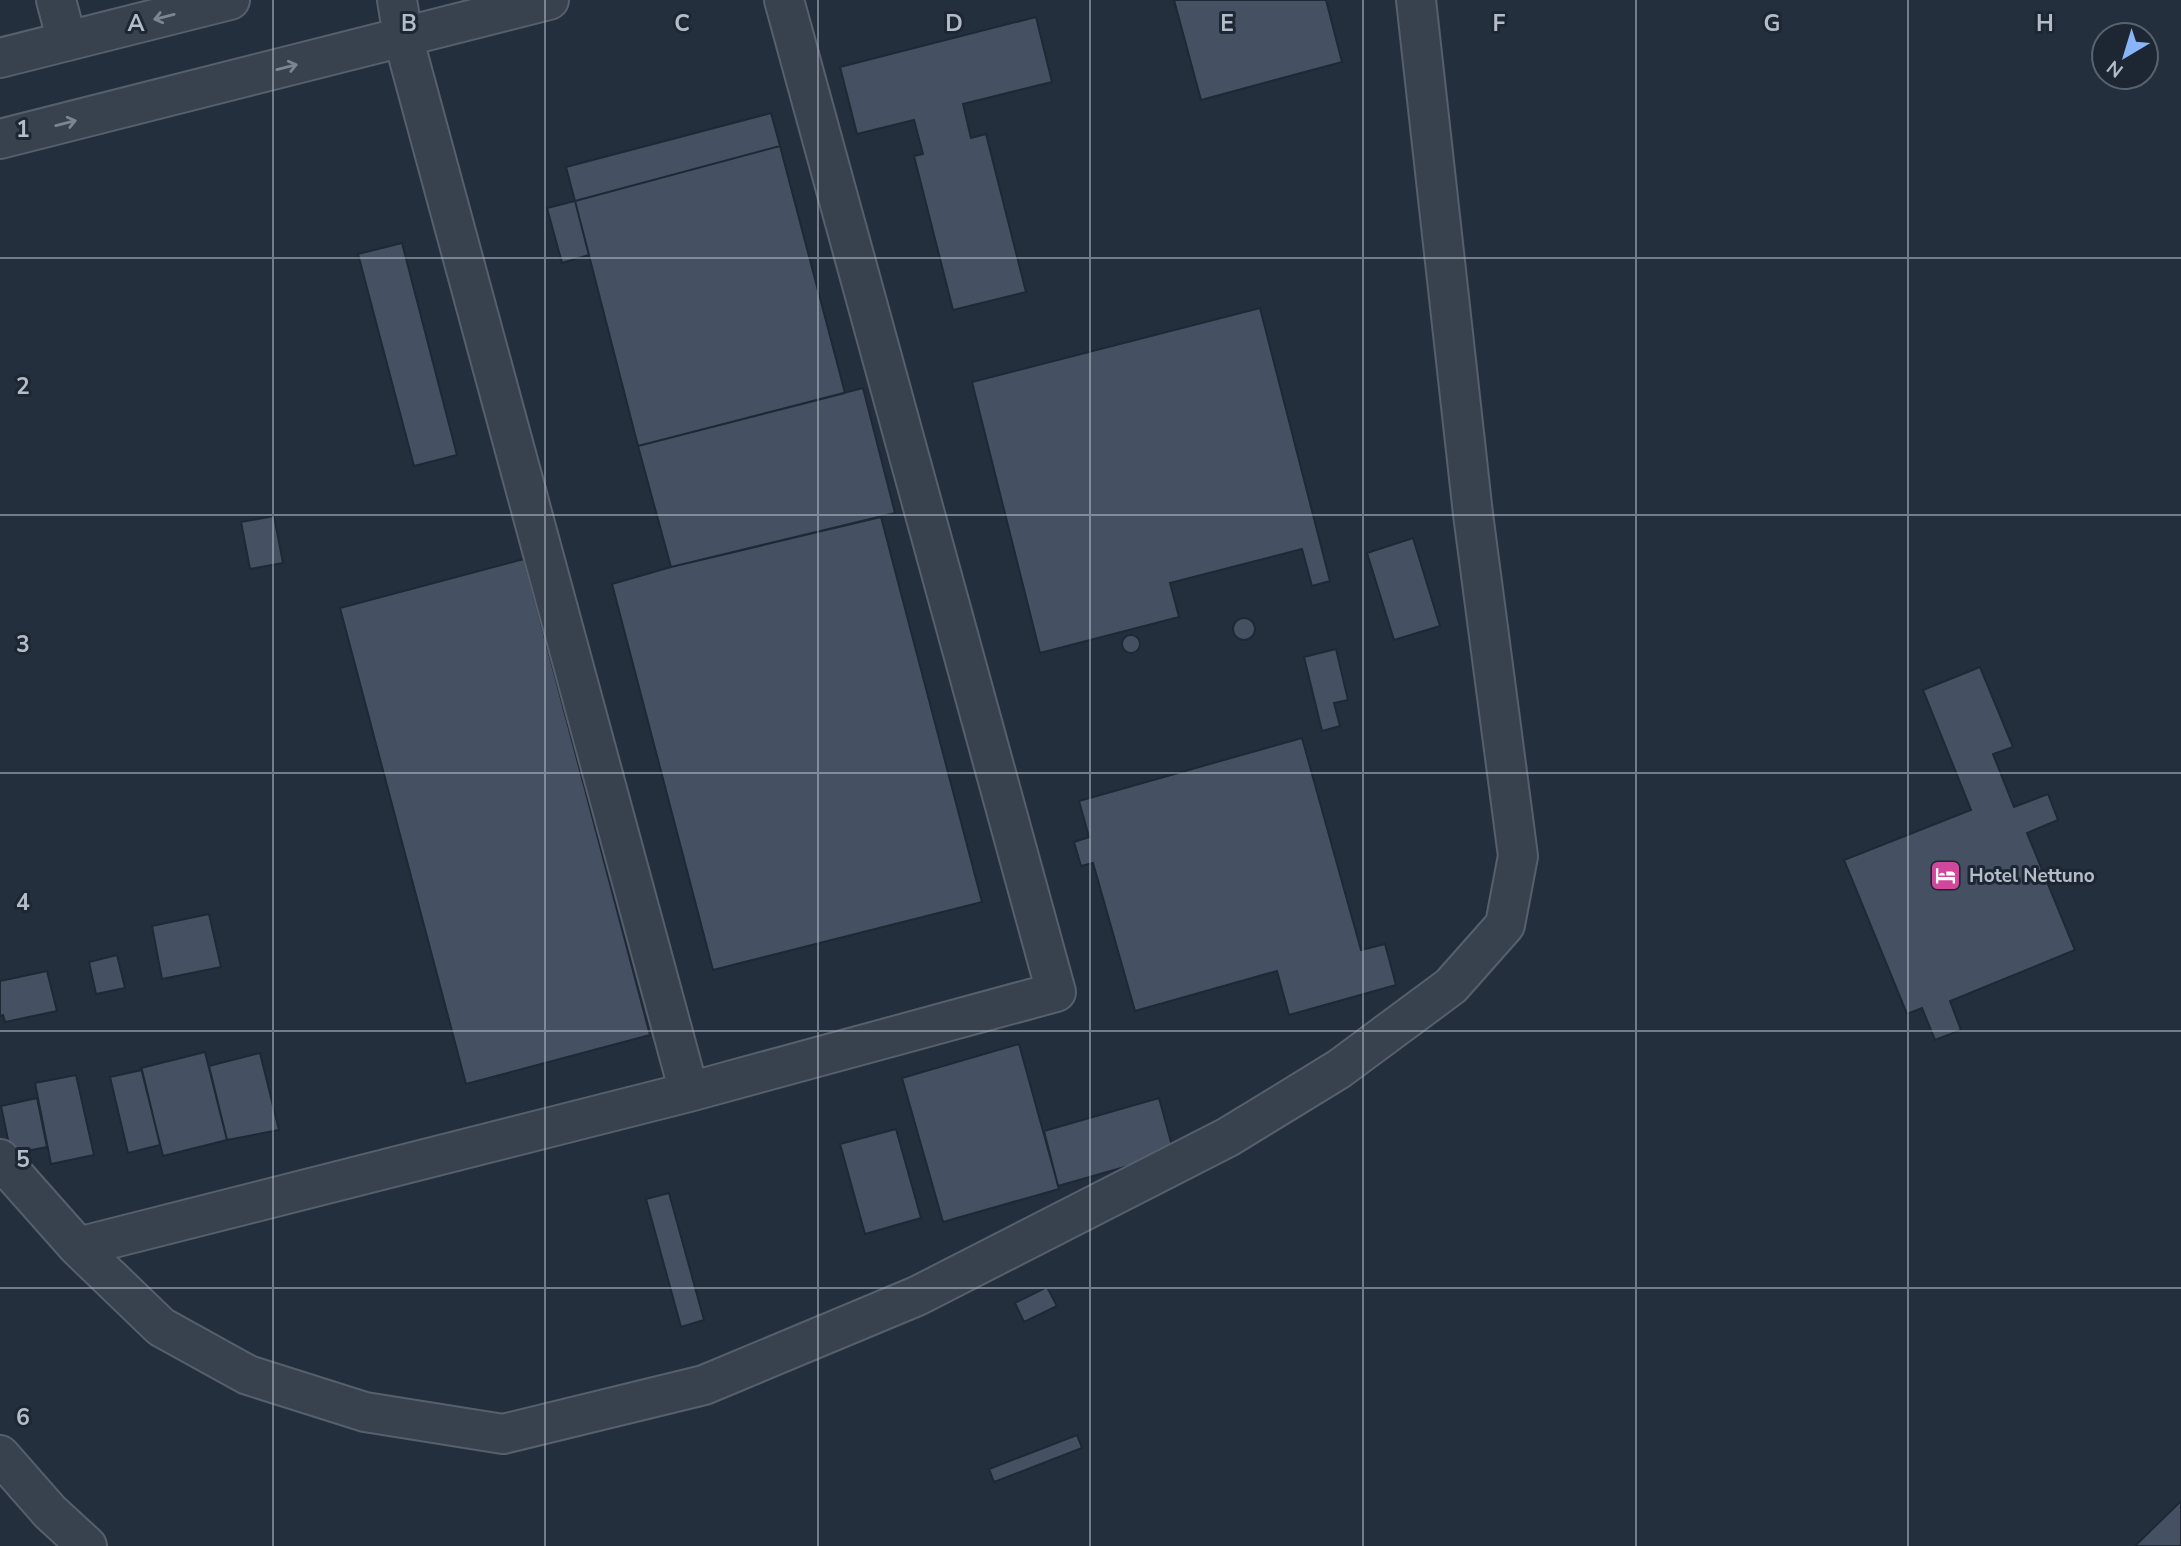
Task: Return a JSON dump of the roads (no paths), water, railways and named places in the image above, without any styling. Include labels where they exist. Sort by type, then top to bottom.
[{"type":"street","points":[[56,0],[68,41]]},
{"type":"street","points":[[0,58],[230,0]]},
{"type":"street","points":[[397,0],[403,37],[689,1092]]},
{"type":"street","points":[[0,139],[549,0]]},
{"type":"street","points":[[78,1247],[689,1092],[1056,992],[784,0]]},
{"type":"street","points":[[0,1159],[78,1247],[161,1326],[248,1375],[365,1412],[503,1434],[704,1385],[918,1296],[1228,1137],[1339,1069],[1451,986],[1505,925],[1518,856],[1473,514],[1416,0]]},
{"type":"street","points":[[0,1455],[50,1512],[87,1546]]},
{"type":"place","name":"Hotel Nettuno","points":[[1946,876]]}]
